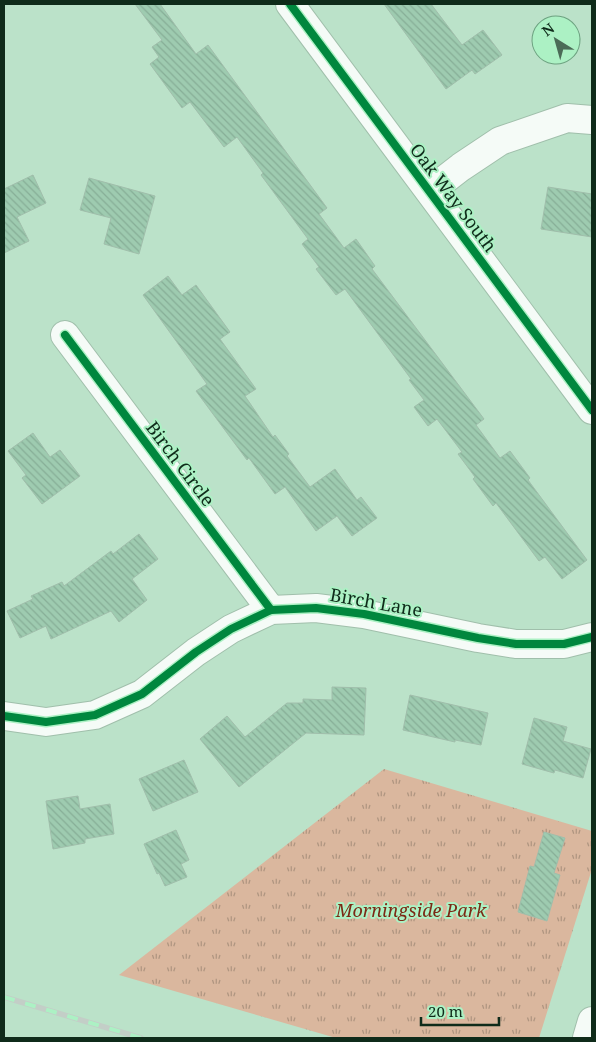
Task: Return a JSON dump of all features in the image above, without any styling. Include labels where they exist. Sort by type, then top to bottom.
[{"type":"street","name":"Oak Way South","points":[[290,4],[592,410]]},
{"type":"street","points":[[430,191],[461,167],[500,141],[567,118],[592,120]]},
{"type":"street","name":"Birch Circle","points":[[65,336],[271,610]]},
{"type":"street","name":"Birch Lane","points":[[4,716],[46,722],[95,715],[142,694],[196,652],[231,629],[271,610],[316,608],[364,614],[516,644],[564,644],[592,637]]},
{"type":"street","points":[[587,1038],[592,1021]]},
{"type":"green space","name":"Morningside Park","points":[[384,769],[592,831],[592,869],[539,1038],[336,1038],[119,975]]},
{"type":"building","points":[[135,4],[160,4],[196,54],[208,45],[327,208],[319,214],[344,248],[356,239],[375,266],[372,269],[484,419],[476,425],[500,458],[510,451],[530,478],[528,480],[587,560],[562,579],[545,557],[539,561],[496,503],[493,506],[473,479],[475,477],[458,454],[462,452],[437,419],[428,426],[414,407],[424,400],[409,380],[411,379],[345,289],[336,295],[316,269],[319,267],[302,244],[308,239],[261,175],[263,173],[237,137],[224,147],[190,102],[182,108],[150,64],[159,57],[152,47],[162,40]]},
{"type":"building","points":[[384,4],[431,4],[462,45],[483,30],[502,55],[475,74],[472,70],[446,89]]},
{"type":"building","points":[[33,175],[46,203],[17,217],[29,241],[4,253],[4,189]]},
{"type":"building","points":[[89,178],[155,196],[139,254],[104,244],[111,218],[80,210]]},
{"type":"building","points":[[548,187],[592,194],[592,237],[541,229]]},
{"type":"building","points":[[168,276],[182,295],[196,285],[230,332],[220,339],[256,389],[245,396],[273,437],[275,435],[289,454],[287,456],[310,487],[335,469],[357,500],[361,497],[377,518],[352,536],[337,516],[316,531],[285,487],[275,494],[249,458],[247,460],[196,391],[207,384],[143,295]]},
{"type":"building","points":[[33,433],[50,457],[60,450],[80,476],[42,504],[22,478],[26,475],[8,451]]},
{"type":"building","points":[[139,534],[158,559],[132,579],[147,600],[119,622],[111,611],[51,639],[46,626],[20,638],[7,611],[33,599],[31,596],[62,582],[64,586],[111,551],[113,554]]},
{"type":"building","points":[[332,687],[366,688],[364,735],[306,733],[239,787],[200,739],[227,716],[245,737],[287,703],[303,703],[303,699],[332,700]]},
{"type":"building","points":[[410,695],[488,713],[481,745],[455,740],[455,742],[403,730]]},
{"type":"building","points":[[534,718],[567,727],[563,741],[591,749],[583,778],[555,770],[554,773],[522,764]]},
{"type":"building","points":[[184,760],[198,792],[153,811],[139,779]]},
{"type":"building","points":[[78,796],[80,809],[110,804],[114,834],[85,839],[85,843],[53,849],[46,801]]},
{"type":"building","points":[[176,830],[189,860],[181,864],[187,877],[165,886],[159,873],[157,874],[144,844]]},
{"type":"building","points":[[544,832],[565,838],[554,873],[560,875],[547,921],[518,912],[530,866],[534,867]]},
{"type":"railway","points":[[4,997],[141,1038]]},
{"type":"cycle path","points":[[290,4],[592,410]]},
{"type":"cycle path","points":[[65,335],[271,610]]},
{"type":"cycle path","points":[[4,716],[46,722],[95,715],[142,694],[196,652],[231,629],[271,610],[316,608],[364,614],[516,644],[564,644],[592,637]]}]
